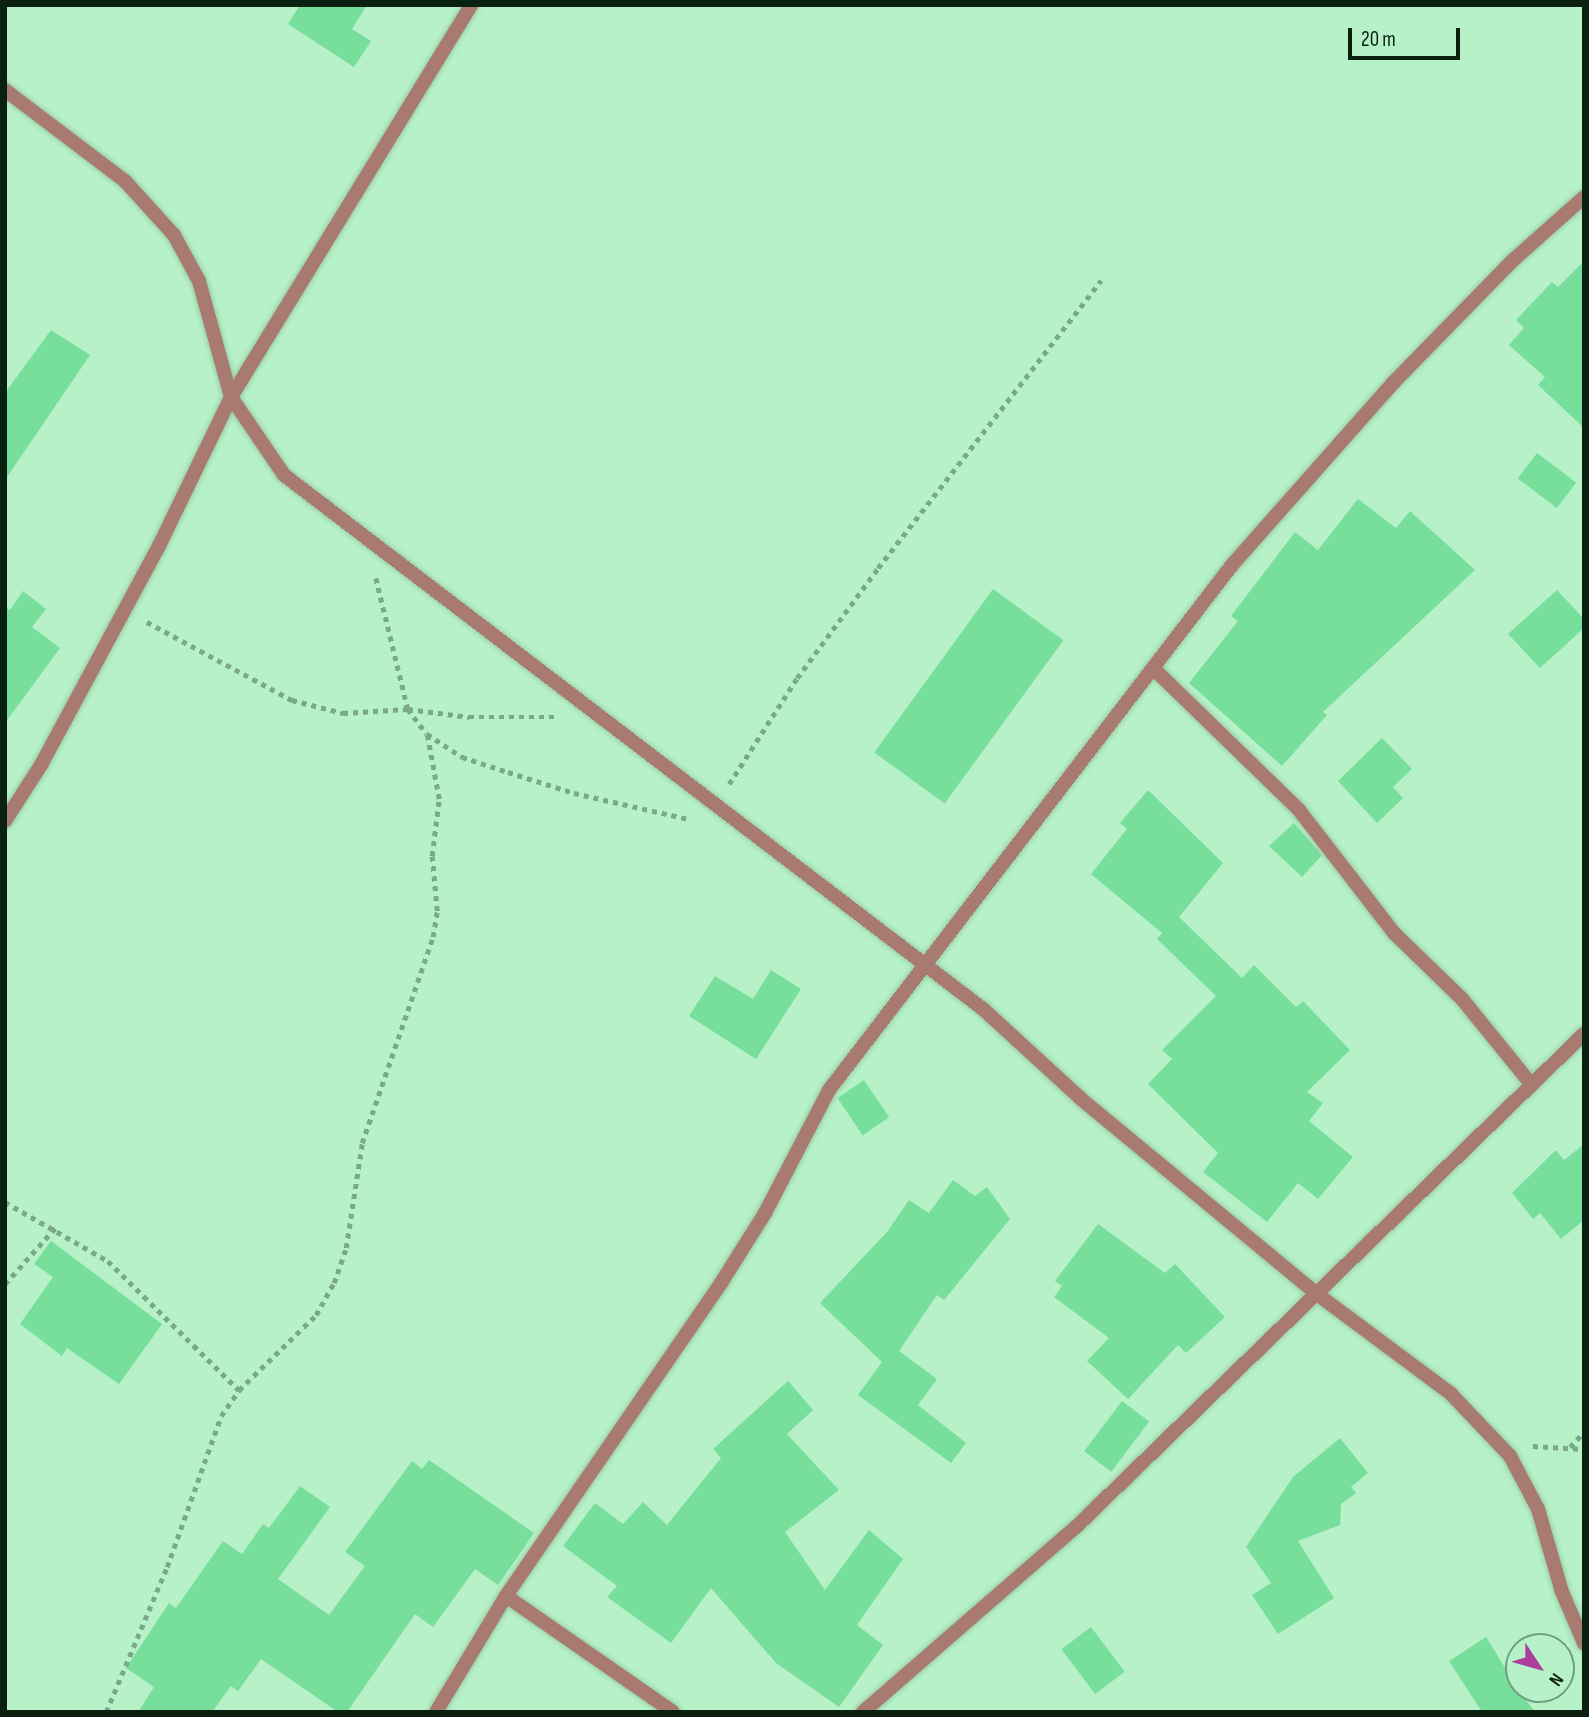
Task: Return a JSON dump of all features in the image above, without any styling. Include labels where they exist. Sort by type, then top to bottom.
[{"type":"street","points":[[5,821],[41,765],[122,608],[159,546],[230,397],[471,5]]},
{"type":"street","points":[[5,90],[125,181],[174,235],[199,281],[230,397],[284,475],[366,534],[925,964],[1313,1292],[1451,1394],[1510,1456],[1538,1509],[1562,1592],[1584,1643]]},
{"type":"street","points":[[436,1712],[506,1596],[721,1283],[765,1213],[829,1090],[1232,565],[1393,383],[1512,261],[1584,197]]},
{"type":"street","points":[[1153,668],[1299,810],[1394,933],[1462,999],[1531,1084]]},
{"type":"street","points":[[863,1712],[1079,1524],[1313,1292],[1584,1034]]},
{"type":"street","points":[[506,1596],[673,1712]]},
{"type":"path","points":[[716,805],[797,678],[878,568],[1101,280]]},
{"type":"path","points":[[366,534],[408,709],[427,734],[462,757],[657,814],[694,820]]},
{"type":"path","points":[[122,608],[292,700],[343,713],[408,709],[469,717],[603,718]]},
{"type":"path","points":[[106,1712],[167,1567],[221,1416],[239,1390],[316,1315],[334,1283],[346,1248],[362,1143],[435,924],[432,856],[439,799],[427,734]]},
{"type":"path","points":[[5,1202],[55,1228],[108,1261],[239,1390]]},
{"type":"path","points":[[5,1284],[55,1228]]},
{"type":"path","points":[[1569,1448],[1584,1432]]},
{"type":"path","points":[[1510,1456],[1539,1444],[1584,1449]]},
{"type":"building","points":[[300,5],[367,5],[352,29],[371,41],[354,67],[288,24]]},
{"type":"building","points":[[1584,261],[1584,428],[1538,385],[1545,377],[1509,345],[1524,328],[1516,320],[1552,282],[1558,287]]},
{"type":"building","points":[[51,330],[90,355],[5,480],[5,393]]},
{"type":"building","points":[[1537,453],[1576,482],[1557,508],[1518,479]]},
{"type":"building","points":[[1358,499],[1396,528],[1410,511],[1475,570],[1323,712],[1327,715],[1282,766],[1189,683],[1238,621],[1231,616],[1295,532],[1318,550]]},
{"type":"building","points":[[993,589],[1063,640],[945,804],[874,752]]},
{"type":"building","points":[[1557,590],[1584,619],[1584,628],[1540,668],[1508,634]]},
{"type":"building","points":[[23,591],[46,609],[32,627],[60,648],[5,723],[5,607],[10,610]]},
{"type":"building","points":[[1382,738],[1412,769],[1393,787],[1403,798],[1377,823],[1338,781]]},
{"type":"building","points":[[1148,790],[1223,863],[1179,917],[1242,978],[1254,965],[1296,1007],[1303,1001],[1350,1050],[1307,1092],[1323,1103],[1309,1121],[1353,1157],[1318,1199],[1298,1183],[1267,1222],[1203,1172],[1218,1153],[1148,1084],[1172,1059],[1162,1050],[1216,996],[1157,939],[1162,933],[1091,874],[1127,829],[1120,823]]},
{"type":"building","points":[[1294,823],[1322,855],[1302,877],[1269,846]]},
{"type":"building","points":[[771,970],[801,989],[756,1059],[689,1016],[715,976],[753,999]]},
{"type":"building","points":[[864,1080],[889,1117],[863,1135],[837,1098]]},
{"type":"building","points":[[1584,1144],[1584,1220],[1561,1239],[1540,1213],[1533,1219],[1512,1193],[1556,1150],[1564,1160]]},
{"type":"building","points":[[953,1180],[975,1196],[987,1187],[1010,1219],[944,1300],[937,1295],[899,1351],[937,1379],[918,1405],[966,1443],[951,1463],[858,1395],[882,1362],[820,1303],[887,1232],[909,1200],[929,1213]]},
{"type":"building","points":[[1098,1224],[1165,1273],[1175,1264],[1225,1317],[1186,1353],[1178,1345],[1128,1399],[1087,1361],[1109,1338],[1054,1297],[1062,1286],[1055,1281]]},
{"type":"building","points":[[51,1241],[162,1324],[119,1384],[67,1348],[62,1356],[20,1324],[53,1277],[34,1264]]},
{"type":"building","points":[[788,1381],[813,1410],[787,1434],[839,1490],[785,1532],[825,1590],[869,1530],[903,1559],[857,1625],[883,1645],[839,1707],[776,1663],[711,1588],[671,1643],[607,1597],[617,1586],[563,1546],[595,1503],[623,1524],[643,1502],[667,1525],[721,1458],[713,1449]]},
{"type":"building","points":[[1122,1401],[1149,1421],[1111,1472],[1084,1451]]},
{"type":"building","points":[[1340,1438],[1368,1473],[1351,1487],[1356,1493],[1341,1504],[1340,1525],[1298,1541],[1334,1598],[1278,1634],[1252,1595],[1271,1583],[1246,1547],[1293,1477]]},
{"type":"building","points":[[429,1460],[534,1533],[498,1585],[475,1569],[433,1627],[415,1614],[347,1712],[338,1712],[261,1659],[238,1691],[231,1686],[212,1712],[138,1712],[154,1687],[126,1668],[169,1603],[176,1608],[223,1541],[242,1554],[263,1524],[269,1528],[300,1486],[330,1507],[278,1579],[329,1615],[365,1566],[345,1552],[412,1461],[422,1469]]},
{"type":"building","points":[[1091,1627],[1125,1672],[1095,1694],[1061,1649]]},
{"type":"building","points":[[1486,1637],[1505,1668],[1505,1703],[1528,1703],[1535,1712],[1482,1712],[1449,1661]]}]
